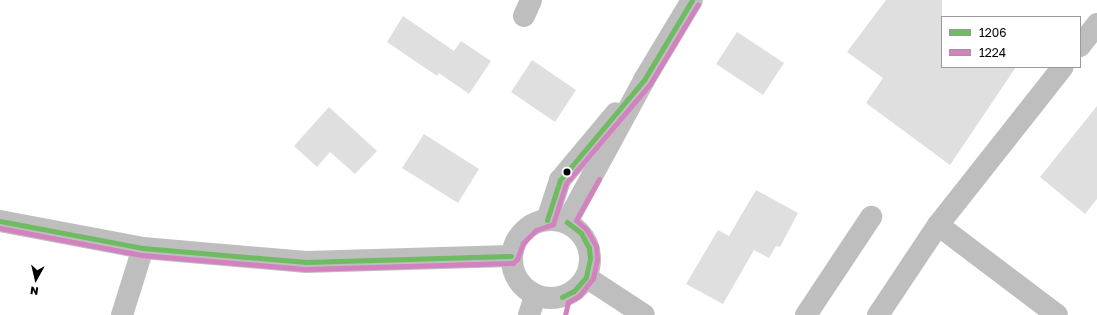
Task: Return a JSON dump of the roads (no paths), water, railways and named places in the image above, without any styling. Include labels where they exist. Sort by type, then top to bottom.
[{"type":"street","points":[[557,221],[692,0]]},
{"type":"street","points":[[1081,45],[1097,24]]},
{"type":"street","points":[[878,315],[938,225],[1062,68]]},
{"type":"street","points":[[806,315],[871,217]]},
{"type":"street","points":[[0,221],[143,248],[306,262],[512,256]]},
{"type":"street","points":[[557,221],[581,233],[589,248],[590,258],[586,277],[560,306],[552,298],[532,305],[515,274],[512,256],[517,239],[532,224],[557,221]]},
{"type":"street","points":[[938,225],[1057,315]]},
{"type":"street","points":[[122,315],[143,248]]},
{"type":"street","points":[[586,277],[644,315]]}]
